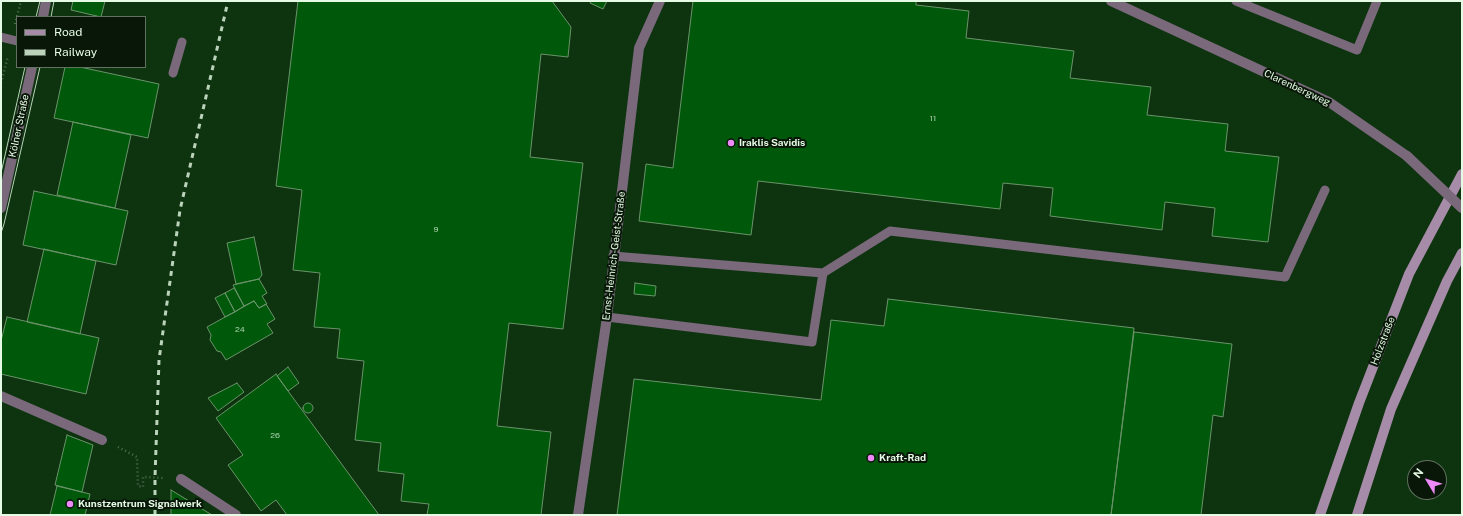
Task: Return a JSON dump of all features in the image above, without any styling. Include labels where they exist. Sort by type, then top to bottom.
[{"type":"main road","name":"Holzstraße","points":[[1320,515],[1359,403],[1409,274],[1462,174]]},
{"type":"main road","points":[[1356,515],[1391,409],[1462,253]]},
{"type":"street","points":[[43,16],[46,1]]},
{"type":"street","name":"Ernst-Heinrich-Geist-Straße","points":[[578,515],[607,317],[613,256],[639,48],[660,1]]},
{"type":"street","name":"Clarenbergweg","points":[[1111,1],[1329,102],[1408,156],[1462,208]]},
{"type":"street","name":"Kölner Straße","points":[[1,208],[5,167],[32,68]]},
{"type":"street","points":[[1,396],[102,440]]},
{"type":"street","points":[[181,479],[236,515]]},
{"type":"lane","points":[[1236,1],[1357,50],[1377,1]]},
{"type":"lane","points":[[1,37],[16,41]]},
{"type":"lane","points":[[173,73],[182,42]]},
{"type":"lane","points":[[613,256],[823,273],[890,231],[1285,277],[1325,190]]},
{"type":"lane","points":[[607,317],[812,342],[823,273]]},
{"type":"path","points":[[17,16],[21,1]]},
{"type":"path","points":[[102,440],[137,457],[138,486],[143,486],[143,478],[169,478]]},
{"type":"building","points":[[73,1],[105,1],[101,16],[71,10]]},
{"type":"building","points":[[298,1],[552,1],[571,27],[568,57],[541,54],[530,157],[583,163],[563,329],[509,323],[497,426],[551,432],[541,515],[427,515],[429,504],[401,501],[404,474],[378,471],[381,443],[355,440],[364,361],[337,358],[340,329],[314,327],[320,273],[293,270],[302,190],[276,186]]},
{"type":"building","points":[[591,1],[607,1],[603,9],[590,3]]},
{"type":"building","points":[[693,1],[916,1],[916,5],[969,11],[966,38],[1074,51],[1070,78],[1151,87],[1147,115],[1228,124],[1225,151],[1279,157],[1268,242],[1212,236],[1215,208],[1165,202],[1162,230],[1050,216],[1053,188],[1003,183],[1000,209],[758,181],[751,235],[639,221],[646,164],[673,168]]},
{"type":"building","points":[[65,68],[85,68],[159,84],[148,138],[54,118]]},
{"type":"building","points":[[73,122],[131,135],[115,208],[57,195]]},
{"type":"building","points":[[34,191],[128,211],[116,265],[23,245]]},
{"type":"building","points":[[254,237],[262,275],[259,279],[236,284],[227,243]]},
{"type":"building","points":[[44,249],[96,261],[80,334],[27,322]]},
{"type":"building","points":[[259,279],[267,293],[262,296],[267,304],[259,308],[254,301],[244,306],[233,285]]},
{"type":"building","points":[[635,283],[656,286],[655,296],[634,294]]},
{"type":"building","points":[[234,288],[244,306],[235,312],[225,293]]},
{"type":"building","points":[[225,293],[235,312],[225,317],[215,298]]},
{"type":"building","name":"Kraft-Rad","points":[[888,299],[1134,328],[1111,515],[617,515],[634,379],[821,400],[831,320],[884,326]]},
{"type":"building","points":[[254,301],[259,308],[266,304],[275,319],[267,324],[273,333],[226,360],[221,352],[217,351],[210,340],[211,335],[207,327]]},
{"type":"building","points":[[7,317],[99,338],[86,394],[1,374],[1,341]]},
{"type":"building","points":[[1134,332],[1232,344],[1223,417],[1213,415],[1201,515],[1111,515]]},
{"type":"building","points":[[288,367],[299,383],[288,391],[277,376]]},
{"type":"building","points":[[276,374],[379,515],[287,515],[276,500],[261,511],[228,465],[243,455],[216,418]]},
{"type":"building","points":[[237,383],[244,392],[218,411],[208,398]]},
{"type":"building","points":[[306,403],[310,403],[312,404],[312,412],[306,413],[303,410],[303,406]]},
{"type":"building","points":[[67,435],[93,445],[82,492],[55,485]]},
{"type":"building","name":"Kunstzentrum Signalwerk","points":[[57,486],[90,494],[85,515],[50,515]]},
{"type":"building","points":[[171,490],[212,515],[171,515]]},
{"type":"tram line","points":[[36,16],[40,1]]},
{"type":"tram line","points":[[51,16],[54,1]]},
{"type":"tram line","points":[[1,173],[25,68]]},
{"type":"tram line","points":[[1,233],[40,68]]},
{"type":"railway","points":[[155,515],[159,360],[180,210],[228,1]]},
{"type":"place","name":"Iraklis Savidis","points":[[731,143]]},
{"type":"place","name":"Kraft-Rad","points":[[871,458]]},
{"type":"place","name":"Kunstzentrum Signalwerk","points":[[70,504]]}]
